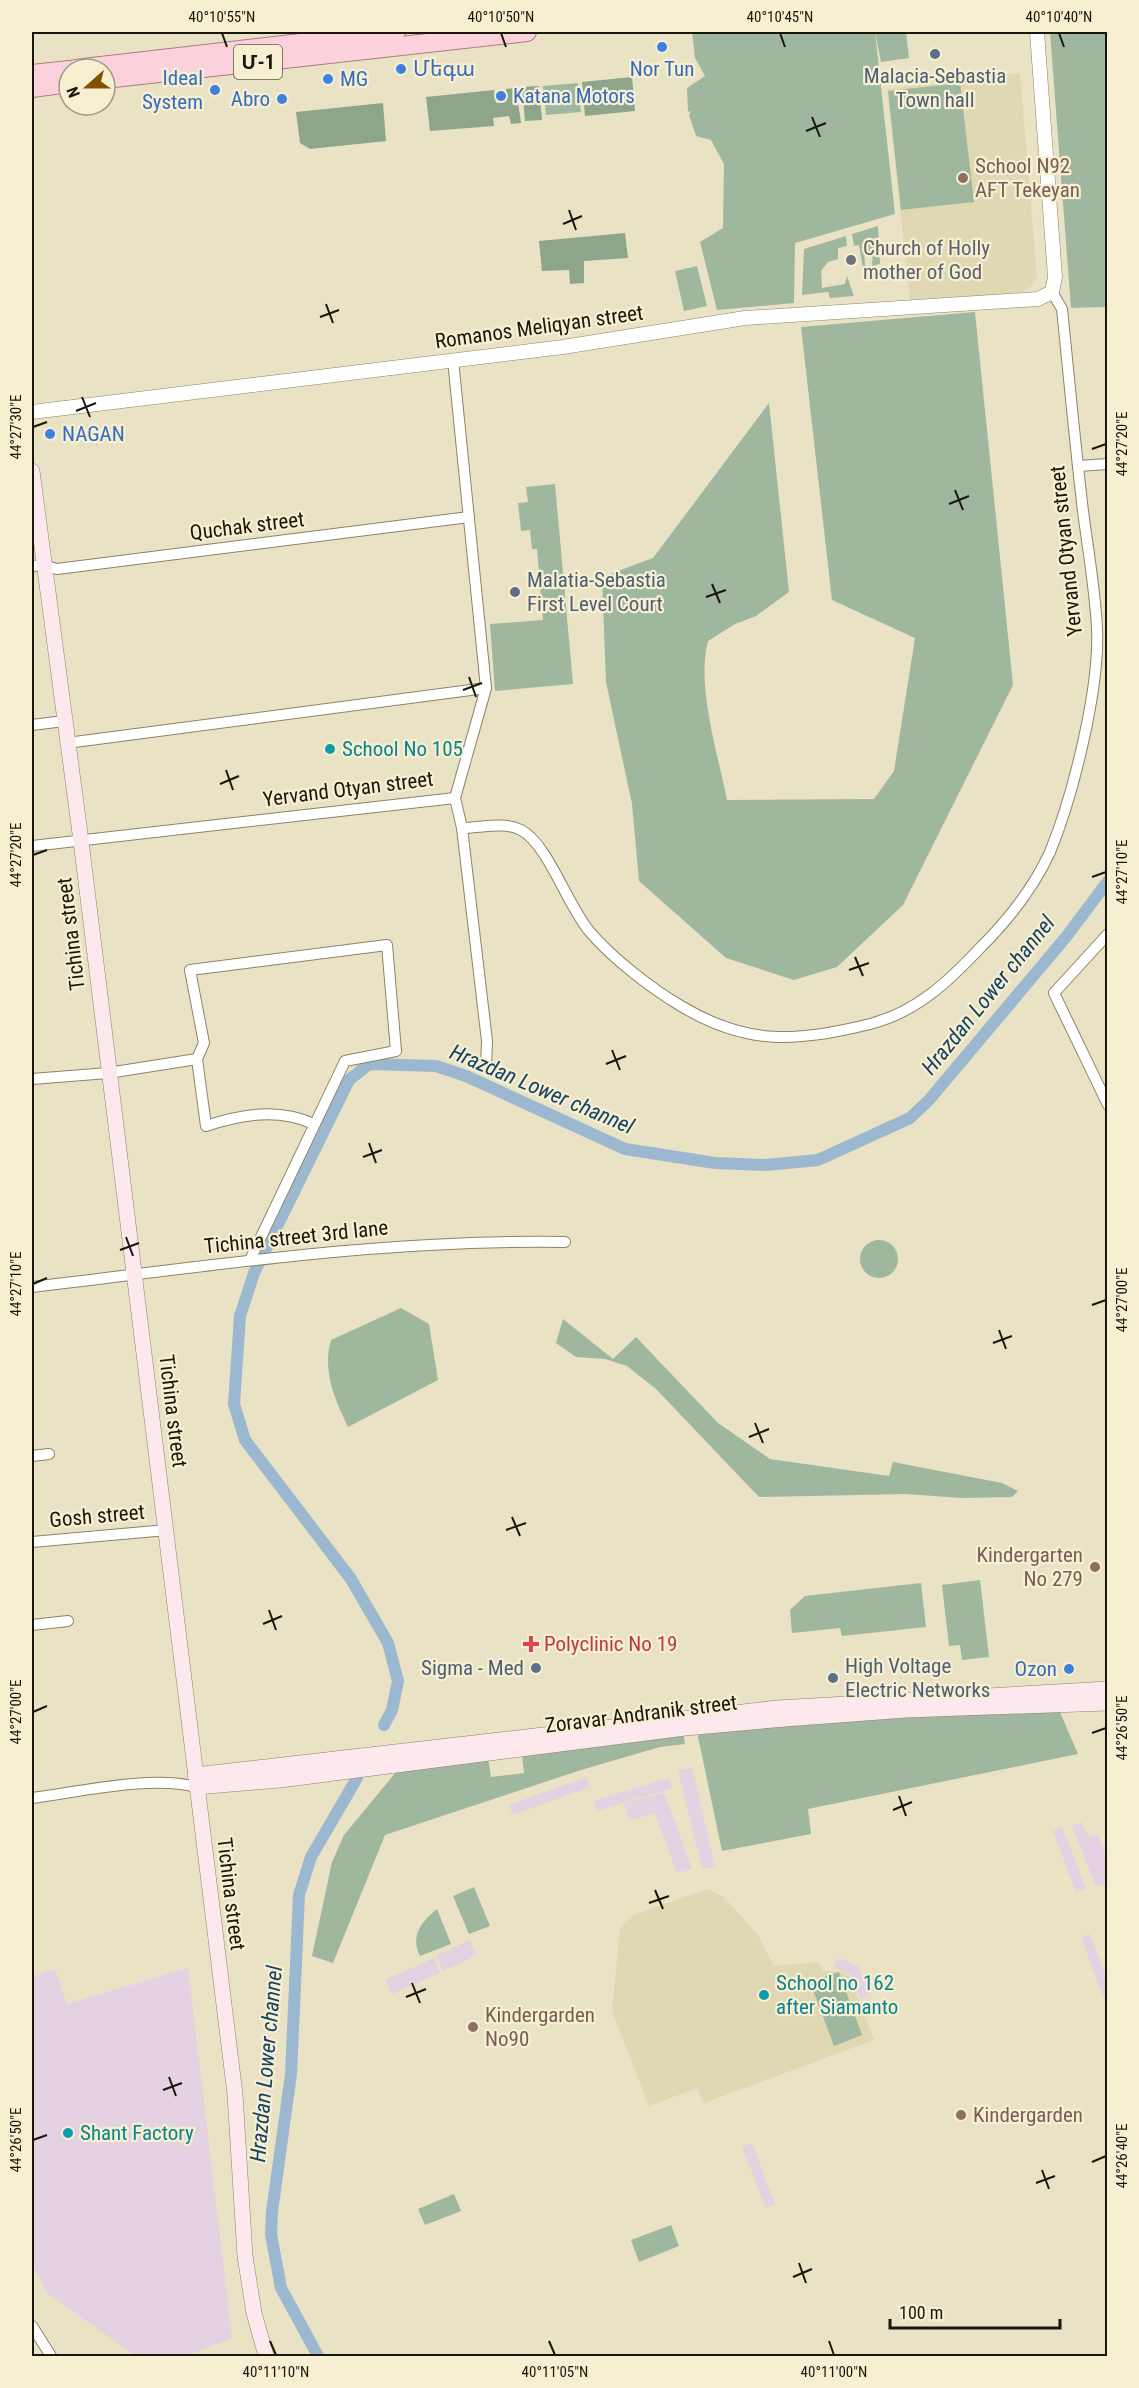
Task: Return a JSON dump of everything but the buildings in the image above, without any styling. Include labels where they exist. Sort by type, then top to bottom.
[{"type":"main road","name":"Մ-1","points":[[117,64],[396,32]]},
{"type":"main road","name":"Մ-1","points":[[117,78],[526,32]]},
{"type":"main road","points":[[32,74],[57,71]]},
{"type":"main road","points":[[32,88],[57,85]]},
{"type":"main road","name":"Tichina street","points":[[32,471],[37,565],[64,721],[81,841],[108,1073],[167,1530],[191,1782],[236,2094],[244,2256],[266,2356]]},
{"type":"main road","name":"Zoravar Andranik street","points":[[191,1782],[280,1780],[685,1723],[846,1714],[944,1703],[1046,1697],[1107,1689]]},
{"type":"main road","name":"Zoravar Andranik street","points":[[1046,1697],[1107,1703]]},
{"type":"street","name":"Yervand Otyan street","points":[[462,828],[506,825],[521,830],[535,842],[590,932],[610,952],[679,1005],[713,1024],[745,1035],[776,1039],[805,1038],[883,1021],[909,1010],[936,992],[997,931],[1027,893],[1049,853],[1062,815],[1086,726],[1097,629],[1062,309],[1052,292],[1055,277],[1037,32]]},
{"type":"street","name":"Romanos Meliqyan street","points":[[32,412],[563,347],[745,318],[1038,299],[1052,292]]},
{"type":"street","name":"Yervand Otyan street","points":[[453,360],[486,688],[455,798],[462,828],[488,1041],[486,1067]]},
{"type":"street","points":[[1078,466],[1107,464]]},
{"type":"street","name":"Quchak street","points":[[37,565],[57,569],[469,517]]},
{"type":"street","points":[[67,743],[486,688]]},
{"type":"street","points":[[32,725],[64,721]]},
{"type":"street","name":"Yervand Otyan street","points":[[32,846],[455,798]]},
{"type":"street","points":[[1107,934],[1054,993],[1107,1105]]},
{"type":"street","points":[[250,1260],[345,1061],[396,1051],[387,945],[190,970],[204,1043],[197,1059],[206,1126],[257,1115],[293,1115],[314,1124]]},
{"type":"street","points":[[32,1079],[108,1073],[197,1059]]},
{"type":"street","name":"Tichina street 3rd lane","points":[[32,1287],[379,1246],[496,1241],[566,1242]]},
{"type":"street","points":[[32,1456],[49,1454]]},
{"type":"street","name":"Gosh street","points":[[32,1542],[167,1530]]},
{"type":"street","points":[[32,1625],[68,1621]]},
{"type":"street","points":[[32,1798],[126,1785],[191,1782]]},
{"type":"street","points":[[32,2326],[51,2356]]},
{"type":"shaded area","name":"School N92 AFT Tekeyan","points":[[1020,73],[1037,277],[1032,286],[1019,293],[910,300],[887,89]]},
{"type":"shaded area","points":[[692,1768],[715,1867],[702,1869],[678,1770]]},
{"type":"shaded area","points":[[586,1777],[590,1787],[513,1815],[509,1805]]},
{"type":"shaded area","points":[[669,1778],[672,1788],[597,1811],[593,1801]]},
{"type":"shaded area","points":[[664,1792],[692,1869],[677,1873],[655,1813],[629,1821],[624,1804]]},
{"type":"shaded area","points":[[1082,1822],[1088,1837],[1098,1834],[1107,1857],[1107,1886],[1106,1883],[1096,1886],[1072,1826]]},
{"type":"shaded area","points":[[1062,1827],[1086,1888],[1076,1892],[1053,1831]]},
{"type":"shaded area","points":[[707,1889],[724,1897],[758,1935],[774,1966],[819,1962],[823,1971],[843,1972],[850,1978],[874,2040],[704,2103],[697,2088],[649,2106],[612,2011],[620,1927],[631,1916]]},
{"type":"shaded area","points":[[1090,1934],[1107,1979],[1107,1997],[1104,1999],[1081,1937]]},
{"type":"shaded area","points":[[470,1940],[477,1955],[443,1971],[436,1956]]},
{"type":"shaded area","points":[[434,1958],[440,1973],[392,1994],[385,1980]]},
{"type":"shaded area","points":[[839,1958],[858,1966],[870,1995],[861,1999],[851,1975],[832,1966]]},
{"type":"shaded area","points":[[188,1968],[232,2338],[186,2356],[136,2356],[47,2293],[32,2265],[32,1977],[55,1969],[67,2004]]},
{"type":"shaded area","points":[[752,2143],[775,2204],[766,2208],[742,2147]]},
{"type":"green space","points":[[692,32],[875,32],[895,214],[795,243],[794,303],[717,310],[700,242],[723,228],[724,164],[711,140],[696,136],[689,115],[691,111],[688,112],[687,88],[705,76],[695,58]]},
{"type":"green space","points":[[875,32],[906,32],[909,58],[881,62]]},
{"type":"green space","points":[[1050,32],[1107,32],[1107,307],[1071,308]]},
{"type":"green space","points":[[632,77],[635,111],[585,116],[582,82]]},
{"type":"green space","points":[[578,83],[581,112],[546,115],[543,86]]},
{"type":"green space","points":[[960,83],[974,202],[901,210],[888,91]]},
{"type":"green space","points":[[539,86],[542,120],[525,121],[522,87]]},
{"type":"green space","points":[[516,88],[521,123],[511,124],[509,116],[493,118],[494,126],[430,131],[426,97],[494,90],[496,103],[506,102],[506,89]]},
{"type":"green space","points":[[383,103],[386,141],[310,149],[300,143],[296,112]]},
{"type":"green space","points":[[878,226],[880,264],[872,266],[873,251],[864,252],[865,265],[868,267],[863,268],[859,245],[854,246],[852,234]]},
{"type":"green space","points":[[625,233],[628,258],[584,261],[584,283],[570,284],[569,270],[542,271],[539,241]]},
{"type":"green space","points":[[846,236],[847,246],[838,248],[838,259],[828,262],[821,271],[822,288],[845,284],[847,276],[854,296],[830,298],[828,292],[802,295],[804,249]]},
{"type":"green space","points":[[697,266],[707,306],[684,311],[675,271]]},
{"type":"green space","points":[[975,312],[1013,685],[903,905],[837,967],[794,980],[726,958],[639,881],[632,804],[606,682],[602,577],[653,558],[769,403],[789,592],[756,616],[735,624],[708,641],[705,659],[706,699],[727,800],[874,799],[894,771],[915,638],[832,600],[801,327]]},
{"type":"green space","points":[[555,484],[573,684],[495,691],[490,624],[543,620],[537,549],[532,549],[530,530],[521,531],[518,503],[528,502],[526,487]]},
{"type":"green space","points":[[879,1240],[893,1245],[898,1259],[893,1273],[879,1278],[865,1273],[860,1259],[865,1245]]},
{"type":"green space","points":[[401,1308],[429,1324],[438,1380],[348,1427],[331,1385],[328,1363],[331,1340]]},
{"type":"green space","points":[[563,1319],[613,1359],[636,1337],[718,1423],[770,1459],[889,1476],[893,1462],[1002,1483],[1018,1491],[1012,1497],[962,1498],[905,1494],[759,1497],[656,1389],[627,1366],[605,1359],[576,1357],[556,1343]]},
{"type":"green space","points":[[980,1580],[989,1657],[962,1660],[960,1645],[949,1646],[942,1585]]},
{"type":"green space","points":[[921,1583],[926,1627],[842,1636],[840,1628],[792,1633],[790,1610],[805,1596]]},
{"type":"green space","points":[[1059,1710],[1078,1754],[808,1809],[811,1834],[722,1851],[696,1727]]},
{"type":"green space","points":[[682,1727],[685,1744],[660,1747],[581,1770],[385,1835],[333,1963],[312,1956],[332,1862],[344,1835],[401,1766],[487,1751],[491,1777],[524,1773],[521,1746]]},
{"type":"green space","points":[[474,1887],[490,1926],[469,1934],[453,1896]]},
{"type":"green space","points":[[437,1909],[451,1944],[420,1956],[416,1942],[419,1930],[426,1919]]},
{"type":"green space","points":[[839,1972],[862,2035],[834,2046],[810,1982]]},
{"type":"green space","points":[[454,2194],[461,2211],[425,2225],[418,2209]]},
{"type":"green space","points":[[671,2225],[679,2246],[639,2262],[631,2240]]},
{"type":"waterway","name":"Hrazdan Lower channel","points":[[384,1725],[392,1710],[398,1681],[388,1643],[351,1579],[245,1440],[234,1404],[240,1316],[254,1273],[349,1080],[369,1064],[436,1066],[466,1076],[625,1149],[715,1163],[766,1165],[818,1160],[910,1118],[929,1100],[1066,937],[1108,881]]},
{"type":"waterway","name":"Hrazdan Lower channel","points":[[318,2356],[281,2288],[271,2234],[272,2212],[291,2074],[299,1895],[311,1857],[357,1778]]},
{"type":"place","name":"Nor Tun","points":[[662,47]]},
{"type":"place","name":"Malacia-Sebastia Town hall","points":[[935,54]]},
{"type":"place","name":"Մեգա","points":[[401,69]]},
{"type":"place","name":"MG","points":[[328,79]]},
{"type":"place","name":"Ideal System","points":[[215,90]]},
{"type":"place","name":"Katana Motors","points":[[501,96]]},
{"type":"place","name":"Abro","points":[[282,99]]},
{"type":"place","name":"School N92 AFT Tekeyan","points":[[963,178]]},
{"type":"place","name":"Church of Holly mother of God","points":[[851,260]]},
{"type":"place","name":"NAGAN","points":[[50,434]]},
{"type":"place","name":"Malatia-Sebastia First Level Court","points":[[515,592]]},
{"type":"place","name":"School No 105","points":[[330,749]]},
{"type":"place","name":"Kindergarten No 279","points":[[1095,1567]]},
{"type":"place","name":"Polyclinic No 19","points":[[531,1644]]},
{"type":"place","name":"Sigma - Med","points":[[536,1668]]},
{"type":"place","name":"Ozon","points":[[1069,1669]]},
{"type":"place","name":"High Voltage Electric Networks","points":[[833,1678]]},
{"type":"place","name":"School no 162 after Siamanto","points":[[764,1995]]},
{"type":"place","name":"Kindergarden No90","points":[[473,2027]]},
{"type":"place","name":"Kindergarden","points":[[961,2115]]},
{"type":"place","name":"Shant Factory","points":[[68,2133]]}]
